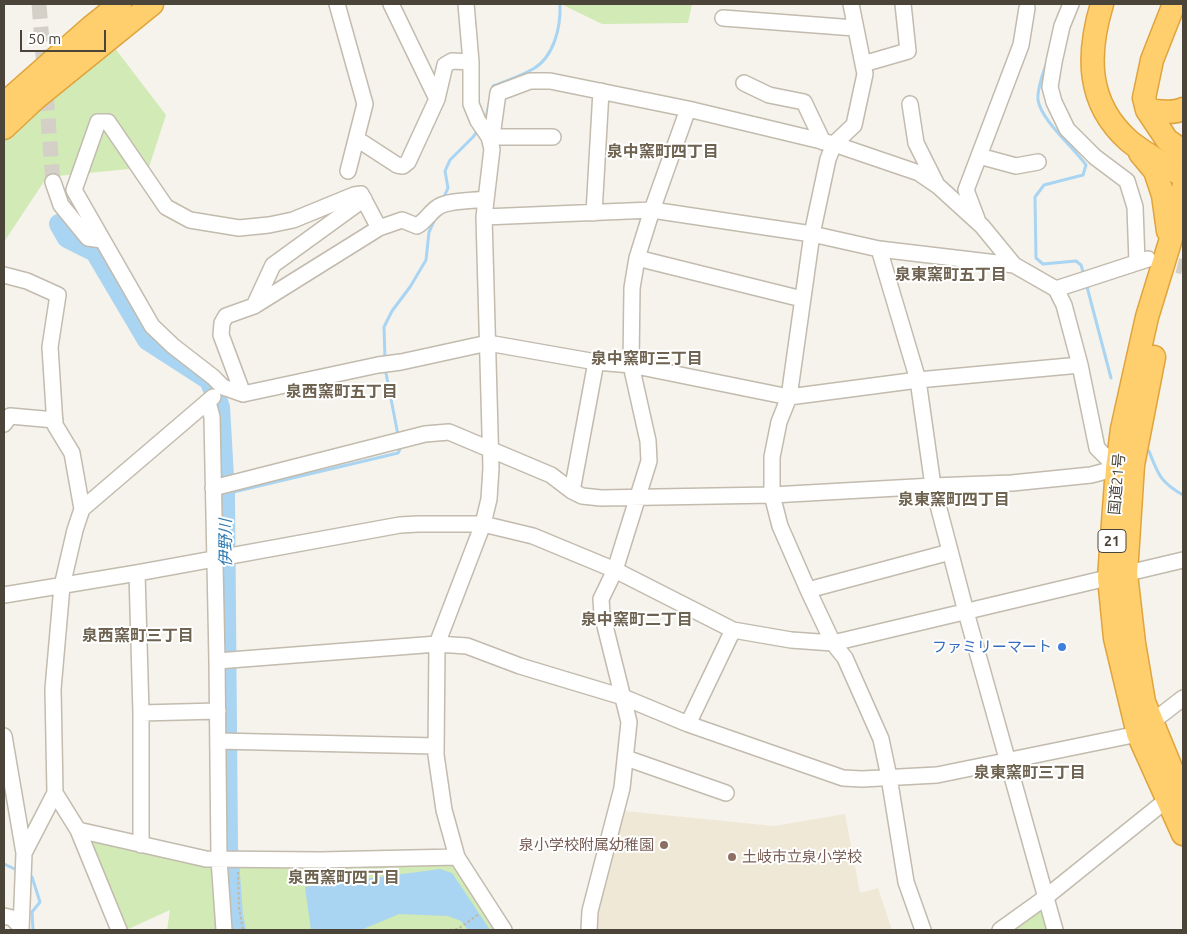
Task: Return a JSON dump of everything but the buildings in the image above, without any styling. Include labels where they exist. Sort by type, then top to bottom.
[{"type":"highway","points":[[4,104],[90,27],[120,4]]},
{"type":"highway","points":[[4,128],[36,98],[152,4]]},
{"type":"highway","points":[[1102,4],[1095,28],[1092,57],[1094,82],[1099,100],[1110,118],[1155,171],[1177,243]]},
{"type":"highway","points":[[1174,4],[1152,60],[1144,98],[1147,110],[1167,140],[1183,151]]},
{"type":"highway","points":[[1147,110],[1168,112],[1181,111],[1183,109]]},
{"type":"highway","points":[[1128,140],[1183,176]]},
{"type":"highway","name":"国道21号","points":[[1117,576],[1133,465],[1177,243],[1183,188]]},
{"type":"highway","name":"国道21号","points":[[1177,243],[1147,317],[1122,429],[1117,468],[1115,638],[1145,728],[1149,756],[1178,793],[1183,834]]},
{"type":"street","points":[[337,4],[365,104],[348,171]]},
{"type":"street","points":[[391,4],[437,99]]},
{"type":"street","points":[[466,4],[471,62],[471,104],[492,149],[484,217],[490,448],[489,499],[483,524],[437,644],[436,746],[444,810],[457,857],[504,930]]},
{"type":"street","points":[[828,143],[854,125],[865,74],[851,4]]},
{"type":"street","points":[[863,64],[908,50],[903,4]]},
{"type":"street","points":[[1056,289],[1142,260],[1136,207],[1127,182],[1095,157],[1067,129],[1054,102],[1050,87],[1054,62],[1062,26],[1071,4]]},
{"type":"street","points":[[978,223],[966,190],[1021,45],[1027,8]]},
{"type":"street","points":[[722,18],[855,28]]},
{"type":"street","points":[[357,140],[397,165],[403,166],[408,162],[437,99],[445,65],[452,61],[471,62]]},
{"type":"street","points":[[484,129],[493,129],[498,93],[530,81],[550,81],[688,109],[828,143],[919,173],[938,186],[978,223],[1014,265],[1056,289],[1064,305],[1080,365],[1097,448],[1117,468]]},
{"type":"street","points":[[744,83],[769,95],[804,102],[828,143],[828,159],[812,234],[789,397],[779,422],[772,457],[772,495],[780,526],[808,590],[833,644],[844,658],[878,731],[889,777],[906,882],[922,930]]},
{"type":"street","points":[[594,213],[601,91]]},
{"type":"street","points":[[910,104],[916,143],[938,186]]},
{"type":"street","points":[[589,930],[590,911],[622,788],[629,722],[602,614],[601,599],[615,570],[649,461],[648,441],[632,365],[632,288],[637,258],[652,210],[688,109]]},
{"type":"street","points":[[379,228],[361,194],[354,195],[293,220],[239,228],[190,220],[166,206],[108,122],[98,122],[74,190],[152,326],[173,346],[214,377],[223,387],[243,394],[488,343],[596,362],[632,365],[789,397],[918,380],[1080,365]]},
{"type":"street","points":[[484,129],[554,137]]},
{"type":"street","points":[[979,156],[1016,166],[1038,162]]},
{"type":"street","points":[[54,182],[61,205],[88,238],[102,240]]},
{"type":"street","points":[[243,394],[221,335],[222,323],[226,316],[254,306],[379,228],[402,220],[417,226],[445,205],[486,199]]},
{"type":"street","points":[[254,306],[273,265],[364,200]]},
{"type":"street","points":[[484,217],[652,210],[812,234],[879,249],[1014,265]]},
{"type":"street","points":[[879,249],[918,380],[933,486],[950,552],[1055,930]]},
{"type":"street","points":[[637,258],[802,299]]},
{"type":"street","points":[[4,275],[28,281],[58,296],[50,347],[54,420],[55,425],[72,453],[82,509],[62,586],[53,689],[54,793],[24,859]]},
{"type":"street","points":[[572,491],[596,362]]},
{"type":"street","points":[[82,509],[208,402],[223,387]]},
{"type":"street","points":[[208,402],[212,417],[219,859],[224,930]]},
{"type":"street","points":[[4,424],[10,416],[54,420]]},
{"type":"street","points":[[213,488],[407,438],[448,432],[551,475],[582,496],[601,498],[772,495],[1012,483],[1090,475],[1117,468]]},
{"type":"street","points":[[4,595],[400,525],[483,524],[533,536],[615,570],[733,630],[791,640],[833,644],[1183,560]]},
{"type":"street","points":[[808,590],[950,552]]},
{"type":"street","points":[[137,573],[141,713],[141,845]]},
{"type":"street","points":[[688,724],[733,630]]},
{"type":"street","points":[[217,661],[437,644],[467,646],[520,666],[623,697],[688,724],[843,778],[937,775],[1008,761],[1145,728],[1183,698]]},
{"type":"street","points":[[141,713],[218,712]]},
{"type":"street","points":[[4,736],[24,859],[20,928]]},
{"type":"street","points":[[218,741],[436,746]]},
{"type":"street","points":[[626,758],[726,793]]},
{"type":"street","points":[[54,793],[78,830],[119,930]]},
{"type":"street","points":[[1000,930],[1046,897],[1178,793]]},
{"type":"street","points":[[78,830],[206,859],[320,860],[457,857]]},
{"type":"street","points":[[4,916],[12,918],[20,928]]},
{"type":"path","points":[[238,860],[239,908],[244,930]]},
{"type":"path","points":[[450,930],[458,929],[489,906]]},
{"type":"shaded area","name":"土岐市立泉小学校","points":[[624,811],[774,826],[845,814],[860,893],[878,888],[892,930],[596,930],[595,915]]},
{"type":"green space","points":[[561,4],[692,4],[688,23],[602,24]]},
{"type":"green space","points":[[114,47],[166,115],[149,167],[47,177],[4,242],[4,135]]},
{"type":"green space","points":[[94,839],[209,864],[439,861],[455,865],[498,930],[167,930],[170,910],[126,930],[87,845]]},
{"type":"green space","points":[[1039,908],[1046,911],[1051,930],[1011,930]]},
{"type":"water","points":[[440,869],[452,873],[490,930],[468,930],[461,921],[448,916],[399,914],[361,930],[311,930],[305,887]]},
{"type":"waterway","points":[[492,91],[493,86],[528,72],[540,64],[546,57],[555,41],[560,4]]},
{"type":"waterway","points":[[1047,62],[1038,91],[1040,108],[1051,125],[1086,165],[1083,175],[1044,185],[1035,197],[1036,258],[1043,264],[1076,261],[1081,265],[1084,275]]},
{"type":"waterway","points":[[483,121],[486,118],[489,104]]},
{"type":"waterway","points":[[443,199],[448,188],[445,171],[450,160],[479,129]]},
{"type":"waterway","points":[[385,359],[384,327],[392,311],[410,287],[426,260],[429,232],[435,219]]},
{"type":"waterway","name":"伊野川","points":[[59,224],[67,238],[95,252],[147,340],[209,380],[220,407],[225,494],[228,847],[233,916],[236,930]]},
{"type":"waterway","points":[[1086,283],[1111,378]]},
{"type":"waterway","points":[[385,368],[398,435]]},
{"type":"waterway","points":[[225,494],[398,453],[400,449],[399,444]]},
{"type":"waterway","points":[[1149,451],[1161,477],[1169,486],[1183,495]]},
{"type":"waterway","points":[[4,864],[19,871]]},
{"type":"waterway","points":[[27,875],[32,877],[40,902],[32,912],[33,930]]},
{"type":"tunnel","points":[[39,4],[53,182]]},
{"type":"tunnel","points":[[1155,260],[1183,267]]},
{"type":"place","name":"ファミリーマート","points":[[1062,647]]},
{"type":"place","name":"泉小学校附属幼稚園","points":[[664,845]]},
{"type":"place","name":"土岐市立泉小学校","points":[[732,857]]},
{"type":"district","name":"泉中窯町四丁目","points":[[663,152]]},
{"type":"district","name":"泉東窯町五丁目","points":[[951,275]]},
{"type":"district","name":"泉中窯町三丁目","points":[[647,359]]},
{"type":"district","name":"泉西窯町五丁目","points":[[342,392]]},
{"type":"district","name":"泉東窯町四丁目","points":[[954,500]]},
{"type":"district","name":"泉中窯町二丁目","points":[[637,620]]},
{"type":"district","name":"泉西窯町三丁目","points":[[138,636]]},
{"type":"district","name":"泉東窯町三丁目","points":[[1030,773]]},
{"type":"district","name":"泉西窯町四丁目","points":[[344,878]]}]
